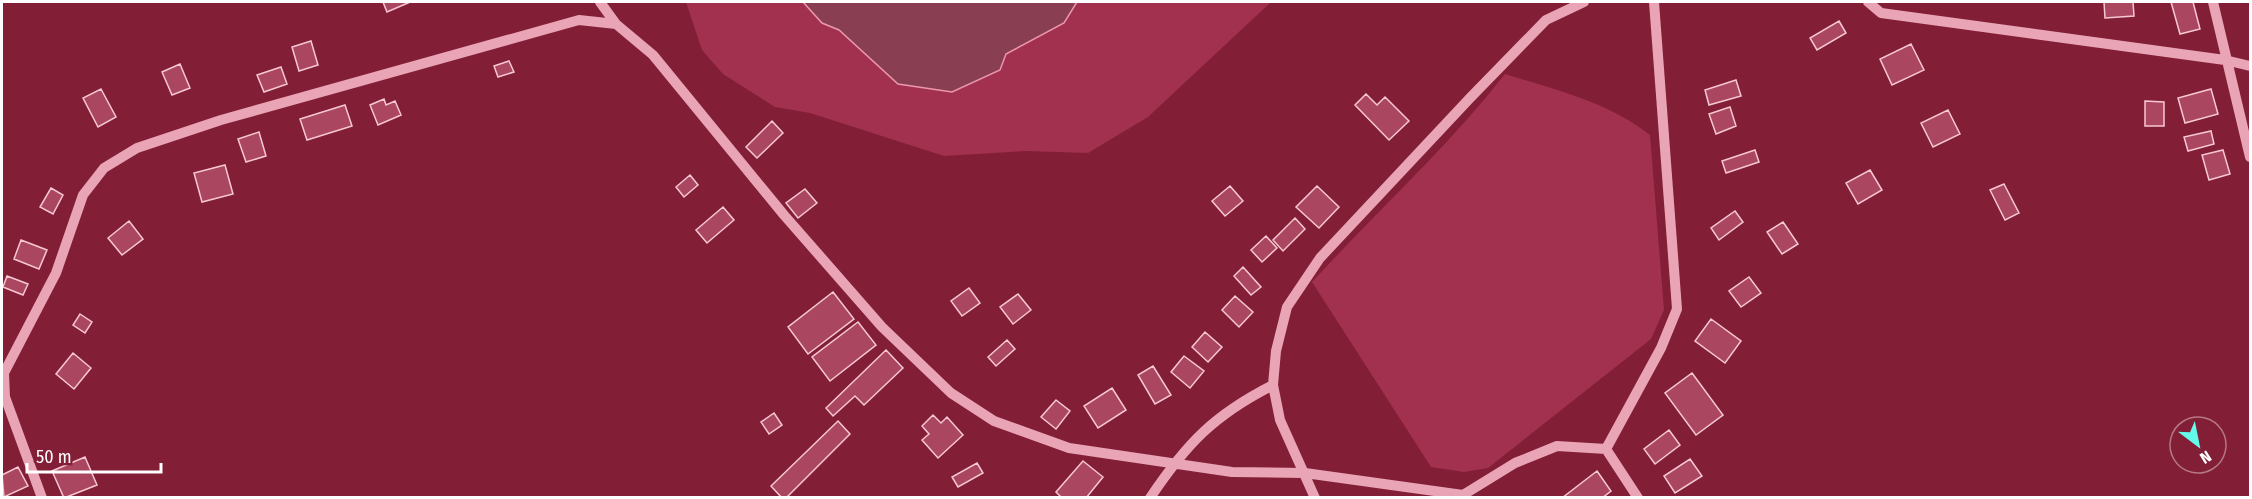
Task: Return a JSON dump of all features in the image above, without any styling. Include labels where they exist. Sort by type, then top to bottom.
[{"type":"street","points":[[600,2],[616,24],[652,55],[784,215],[882,327],[951,393],[994,421],[1069,448],[1232,472],[1305,473],[1460,496],[1515,463],[1557,446],[1606,449]]},
{"type":"street","points":[[1315,498],[1280,420],[1273,385],[1276,351],[1287,307],[1320,258],[1546,20],[1584,2]]},
{"type":"street","points":[[1606,449],[1661,348],[1677,309],[1654,2]]},
{"type":"street","points":[[1868,2],[1881,13],[2225,60],[2250,66]]},
{"type":"street","points":[[2213,2],[2250,158]]},
{"type":"street","points":[[42,498],[5,397],[4,373],[56,273],[82,195],[104,168],[138,148],[221,120],[579,20],[616,24]]},
{"type":"street","points":[[1150,498],[1174,463],[1202,431],[1238,403],[1273,385]]},
{"type":"street","points":[[1606,449],[1638,498]]},
{"type":"shaded area","points":[[686,2],[803,2],[822,23],[839,30],[898,84],[1005,54],[1064,23],[1077,2],[1271,2],[1148,117],[1088,153],[1025,151],[944,156],[810,113],[775,107],[723,74],[702,50]]},
{"type":"shaded area","points":[[803,2],[1077,2],[1064,23],[1006,54],[1000,70],[952,92],[898,84],[839,30],[822,23]]},
{"type":"shaded area","points":[[1505,74],[1599,105],[1650,135],[1664,310],[1651,339],[1488,468],[1464,472],[1431,467],[1312,282],[1435,154]]},
{"type":"building","points":[[383,2],[407,2],[408,3],[387,12]]},
{"type":"building","points":[[2104,2],[2133,2],[2134,16],[2105,18]]},
{"type":"building","points":[[2171,2],[2193,2],[2200,29],[2180,34]]},
{"type":"building","points":[[1839,21],[1846,33],[1817,50],[1810,38]]},
{"type":"building","points":[[311,41],[318,65],[299,71],[292,47]]},
{"type":"building","points":[[1911,44],[1924,70],[1892,85],[1880,59]]},
{"type":"building","points":[[509,61],[514,72],[498,77],[494,66]]},
{"type":"building","points":[[180,64],[190,88],[172,95],[162,72]]},
{"type":"building","points":[[281,67],[287,84],[264,92],[257,75]]},
{"type":"building","points":[[1736,80],[1741,96],[1709,105],[1705,90]]},
{"type":"building","points":[[101,89],[116,117],[98,127],[83,98]]},
{"type":"building","points":[[2211,89],[2218,114],[2185,123],[2178,98]]},
{"type":"building","points":[[1366,94],[1377,105],[1385,97],[1409,121],[1389,140],[1355,105]]},
{"type":"building","points":[[384,99],[386,105],[395,101],[401,115],[378,125],[370,105]]},
{"type":"building","points":[[2145,101],[2164,102],[2164,126],[2145,126]]},
{"type":"building","points":[[345,105],[352,126],[307,140],[300,119]]},
{"type":"building","points":[[1730,107],[1736,126],[1716,134],[1709,114]]},
{"type":"building","points":[[1948,110],[1960,134],[1933,147],[1921,123]]},
{"type":"building","points":[[772,121],[783,133],[757,158],[746,147]]},
{"type":"building","points":[[2211,131],[2214,144],[2188,151],[2184,137]]},
{"type":"building","points":[[259,132],[266,156],[246,162],[238,139]]},
{"type":"building","points":[[1755,150],[1759,162],[1726,173],[1722,161]]},
{"type":"building","points":[[2223,150],[2230,174],[2209,180],[2202,155]]},
{"type":"building","points":[[225,165],[233,194],[202,202],[194,173]]},
{"type":"building","points":[[1870,170],[1882,190],[1858,204],[1846,183]]},
{"type":"building","points":[[690,175],[698,185],[684,197],[676,187]]},
{"type":"building","points":[[2004,184],[2019,213],[2005,220],[1990,190]]},
{"type":"building","points":[[1230,186],[1243,201],[1225,216],[1212,201]]},
{"type":"building","points":[[1317,186],[1339,207],[1319,228],[1296,207]]},
{"type":"building","points":[[51,188],[63,195],[53,214],[40,207]]},
{"type":"building","points":[[805,189],[817,203],[798,218],[786,203]]},
{"type":"building","points":[[723,207],[734,220],[707,243],[696,230]]},
{"type":"building","points":[[1735,211],[1743,222],[1719,240],[1711,228]]},
{"type":"building","points":[[1295,218],[1305,229],[1283,251],[1273,240]]},
{"type":"building","points":[[129,221],[143,239],[122,255],[108,238]]},
{"type":"building","points":[[1783,222],[1798,244],[1782,254],[1767,232]]},
{"type":"building","points":[[1266,236],[1277,248],[1262,262],[1251,250]]},
{"type":"building","points":[[21,240],[47,250],[39,269],[14,259]]},
{"type":"building","points":[[1243,267],[1261,287],[1251,295],[1234,276]]},
{"type":"building","points":[[7,276],[28,284],[23,295],[3,287]]},
{"type":"building","points":[[1749,277],[1761,293],[1741,307],[1729,291]]},
{"type":"building","points":[[969,288],[980,303],[962,316],[951,301]]},
{"type":"building","points":[[833,292],[854,319],[808,354],[788,327]]},
{"type":"building","points":[[1018,294],[1031,310],[1013,324],[1000,307]]},
{"type":"building","points":[[1235,296],[1253,312],[1239,327],[1222,310]]},
{"type":"building","points":[[80,314],[92,322],[85,333],[73,325]]},
{"type":"building","points":[[1711,319],[1741,341],[1725,363],[1695,341]]},
{"type":"building","points":[[858,322],[876,345],[830,381],[812,357]]},
{"type":"building","points":[[1205,332],[1222,347],[1208,362],[1192,347]]},
{"type":"building","points":[[1007,340],[1015,349],[996,366],[988,357]]},
{"type":"building","points":[[886,350],[903,368],[864,405],[855,396],[833,416],[826,408]]},
{"type":"building","points":[[73,353],[91,368],[74,389],[56,374]]},
{"type":"building","points":[[1184,356],[1204,371],[1190,388],[1171,372]]},
{"type":"building","points":[[1153,366],[1171,395],[1155,404],[1138,375]]},
{"type":"building","points":[[1692,373],[1723,415],[1696,435],[1665,393]]},
{"type":"building","points":[[1112,388],[1126,410],[1098,428],[1084,406]]},
{"type":"building","points":[[1056,400],[1070,411],[1056,429],[1041,417]]},
{"type":"building","points":[[774,413],[782,425],[769,434],[761,422]]},
{"type":"building","points":[[933,415],[941,423],[947,417],[963,435],[938,458],[922,440],[929,434],[922,426]]},
{"type":"building","points":[[838,421],[850,434],[786,498],[782,498],[771,486]]},
{"type":"building","points":[[1669,430],[1680,445],[1655,464],[1644,449]]},
{"type":"building","points":[[85,457],[97,485],[64,498],[52,471]]},
{"type":"building","points":[[1690,459],[1702,476],[1675,493],[1664,476]]},
{"type":"building","points":[[1083,461],[1103,477],[1086,498],[1062,498],[1056,492]]},
{"type":"building","points":[[977,463],[983,473],[958,487],[952,477]]},
{"type":"building","points":[[18,467],[28,486],[4,497],[2,475]]},
{"type":"building","points":[[1597,471],[1611,491],[1602,498],[1562,498]]}]
